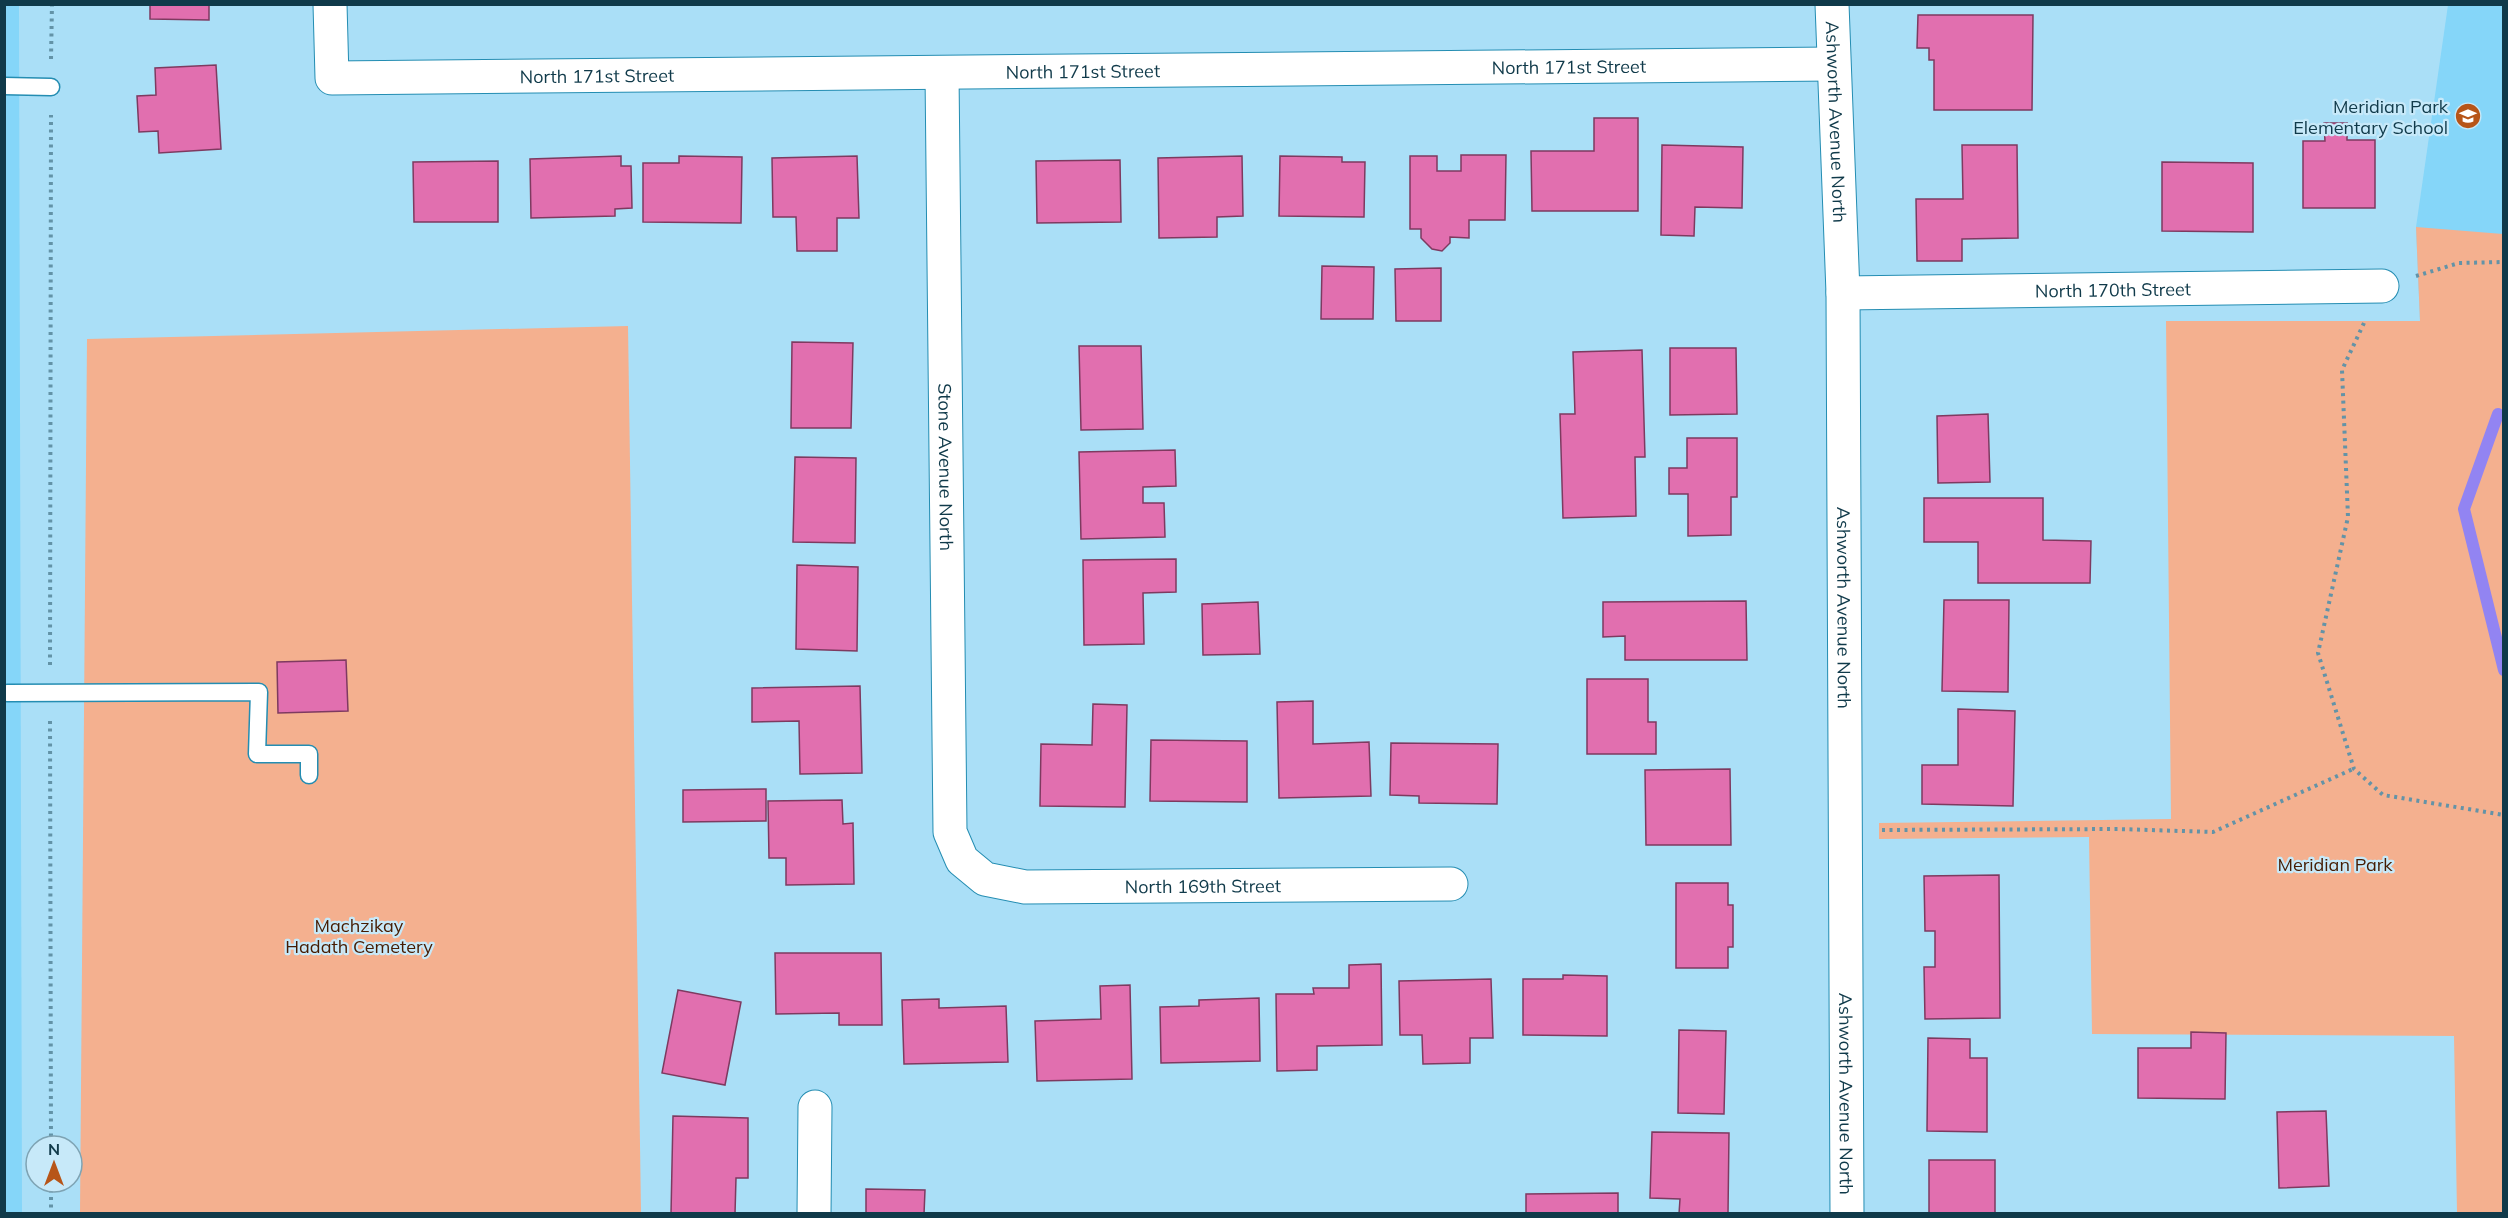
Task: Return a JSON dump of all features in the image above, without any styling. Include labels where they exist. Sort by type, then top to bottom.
[{"type":"street","name":"North 171st Street","points":[[330,4],[332,78],[1833,64]]},
{"type":"street","name":"Ashworth Avenue North","points":[[1832,4],[1843,293],[1847,1214]]},
{"type":"street","name":"Stone Avenue North","points":[[942,73],[950,832],[962,860]]},
{"type":"street","name":"North 170th Street","points":[[1843,293],[2382,286]]},
{"type":"street","name":"North 169th Street","points":[[962,860],[985,879],[1025,887],[1451,884]]},
{"type":"street","points":[[814,1214],[815,1107]]},
{"type":"lane","points":[[4,86],[51,87]]},
{"type":"lane","points":[[7,693],[259,692],[257,754],[309,754],[309,775]]},
{"type":"path","points":[[51,1134],[52,4]]},
{"type":"path","points":[[2503,815],[2383,795],[2354,769],[2318,652],[2348,517],[2342,370],[2382,286],[2458,263],[2504,261]]},
{"type":"path","points":[[1845,831],[2118,829],[2213,832],[2354,769]]},
{"type":"path","points":[[51,1194],[51,1214]]},
{"type":"shaded area","points":[[19,4],[22,1213],[5,1214],[4,5]]},
{"type":"shaded area","name":"Meridian Park Elementary School","points":[[2448,5],[2503,5],[2503,324],[2420,321],[2416,227]]},
{"type":"green space","name":"Meridian Park","points":[[2416,227],[2503,234],[2503,1213],[2457,1213],[2454,1036],[2092,1034],[2089,837],[1879,839],[1879,823],[2171,819],[2166,321],[2420,321]]},
{"type":"green space","name":"Machzikay Hadath Cemetery","points":[[628,326],[641,1213],[80,1214],[80,1194],[84,1194],[84,1134],[81,1134],[87,339]]},
{"type":"building","points":[[150,4],[209,4],[209,20],[150,19]]},
{"type":"building","points":[[1918,15],[2033,15],[2032,110],[1934,110],[1934,60],[1929,60],[1929,48],[1917,48]]},
{"type":"building","points":[[216,65],[221,149],[159,153],[158,131],[139,132],[137,96],[156,95],[155,68]]},
{"type":"building","points":[[1594,118],[1638,118],[1638,211],[1532,211],[1531,151],[1594,151]]},
{"type":"building","points":[[2324,123],[2347,123],[2347,140],[2375,140],[2375,208],[2303,208],[2303,141],[2325,141]]},
{"type":"building","points":[[1662,145],[1743,147],[1742,208],[1695,207],[1694,236],[1661,235]]},
{"type":"building","points":[[1962,145],[2017,145],[2018,238],[1962,239],[1962,261],[1917,261],[1916,199],[1963,199]]},
{"type":"building","points":[[1461,155],[1506,155],[1505,220],[1469,220],[1469,238],[1450,237],[1450,243],[1442,251],[1432,249],[1421,238],[1421,229],[1410,229],[1410,156],[1437,156],[1437,171],[1461,171]]},
{"type":"building","points":[[621,156],[621,166],[631,166],[632,208],[615,209],[615,216],[531,218],[530,159]]},
{"type":"building","points":[[679,156],[742,157],[741,223],[643,222],[643,163],[679,163]]},
{"type":"building","points":[[857,156],[859,218],[837,218],[837,251],[797,251],[796,217],[773,217],[772,158]]},
{"type":"building","points":[[1242,156],[1243,216],[1217,217],[1217,237],[1159,238],[1158,158]]},
{"type":"building","points":[[1280,156],[1342,157],[1342,162],[1365,162],[1364,217],[1279,216]]},
{"type":"building","points":[[1120,160],[1121,222],[1037,223],[1036,161]]},
{"type":"building","points":[[498,161],[498,222],[414,222],[413,162]]},
{"type":"building","points":[[2162,162],[2253,163],[2253,232],[2162,231]]},
{"type":"building","points":[[1322,266],[1374,267],[1373,319],[1321,319]]},
{"type":"building","points":[[1441,268],[1441,321],[1396,321],[1395,269]]},
{"type":"building","points":[[792,342],[853,343],[851,428],[791,428]]},
{"type":"building","points":[[1079,346],[1141,346],[1143,429],[1081,430]]},
{"type":"building","points":[[1670,348],[1736,348],[1737,414],[1670,415]]},
{"type":"building","points":[[1642,350],[1645,457],[1635,457],[1636,516],[1563,518],[1560,414],[1575,414],[1573,352]]},
{"type":"building","points":[[1988,414],[1990,482],[1938,483],[1937,416]]},
{"type":"building","points":[[1687,438],[1737,438],[1737,497],[1731,497],[1731,535],[1688,536],[1688,494],[1669,494],[1669,468],[1687,468]]},
{"type":"building","points":[[1175,450],[1176,486],[1143,487],[1143,503],[1164,503],[1165,537],[1081,539],[1079,452]]},
{"type":"building","points":[[795,457],[856,458],[855,543],[793,542]]},
{"type":"building","points":[[1924,498],[2043,498],[2043,540],[2091,541],[2090,583],[1978,583],[1978,542],[1924,542]]},
{"type":"building","points":[[1176,559],[1176,592],[1143,593],[1144,644],[1084,645],[1083,560]]},
{"type":"building","points":[[797,565],[858,567],[857,651],[796,649]]},
{"type":"building","points":[[1944,600],[2009,600],[2008,692],[1942,691]]},
{"type":"building","points":[[1746,601],[1747,660],[1625,660],[1625,636],[1603,637],[1603,602]]},
{"type":"building","points":[[1258,602],[1260,654],[1203,655],[1202,604]]},
{"type":"building","points":[[346,660],[348,711],[278,713],[277,662]]},
{"type":"building","points":[[1587,679],[1648,679],[1648,722],[1656,722],[1656,754],[1587,754]]},
{"type":"building","points":[[860,686],[862,773],[800,774],[799,721],[752,722],[752,688]]},
{"type":"building","points":[[1313,701],[1313,744],[1369,742],[1371,796],[1279,798],[1277,702]]},
{"type":"building","points":[[1093,704],[1127,705],[1125,807],[1040,806],[1041,744],[1092,745]]},
{"type":"building","points":[[1958,709],[2015,711],[2013,806],[1922,804],[1922,765],[1958,765]]},
{"type":"building","points":[[1151,740],[1247,741],[1247,802],[1150,801]]},
{"type":"building","points":[[1391,743],[1498,744],[1497,804],[1419,803],[1419,796],[1390,795]]},
{"type":"building","points":[[1730,769],[1731,845],[1646,845],[1645,770]]},
{"type":"building","points":[[766,789],[766,821],[683,822],[683,790]]},
{"type":"building","points":[[842,800],[843,824],[853,823],[854,884],[786,885],[786,858],[769,858],[768,801]]},
{"type":"building","points":[[1999,875],[2000,1018],[1925,1019],[1924,967],[1935,967],[1935,931],[1925,931],[1924,876]]},
{"type":"building","points":[[1676,883],[1728,883],[1728,905],[1733,905],[1733,947],[1728,947],[1728,968],[1676,968]]},
{"type":"building","points":[[775,953],[881,953],[882,1025],[839,1025],[839,1013],[776,1014]]},
{"type":"building","points":[[1381,964],[1382,1045],[1317,1046],[1317,1070],[1277,1071],[1276,994],[1314,994],[1313,988],[1349,988],[1349,965]]},
{"type":"building","points":[[1563,975],[1607,976],[1607,1036],[1523,1035],[1523,979],[1563,979]]},
{"type":"building","points":[[1491,979],[1493,1038],[1470,1038],[1470,1063],[1423,1064],[1422,1035],[1400,1035],[1399,981]]},
{"type":"building","points":[[1130,985],[1132,1079],[1037,1081],[1035,1021],[1101,1019],[1100,986]]},
{"type":"building","points":[[678,990],[741,1002],[725,1085],[662,1073]]},
{"type":"building","points":[[1259,998],[1260,1061],[1161,1063],[1160,1007],[1199,1006],[1199,1000]]},
{"type":"building","points":[[939,999],[939,1008],[1006,1006],[1008,1062],[904,1064],[902,1000]]},
{"type":"building","points":[[1679,1030],[1726,1031],[1724,1114],[1678,1113]]},
{"type":"building","points":[[2191,1032],[2226,1033],[2225,1099],[2138,1098],[2138,1048],[2191,1048]]},
{"type":"building","points":[[1928,1038],[1970,1039],[1970,1058],[1987,1058],[1987,1132],[1927,1131]]},
{"type":"building","points":[[2326,1111],[2329,1186],[2279,1188],[2277,1112]]},
{"type":"building","points":[[673,1116],[748,1118],[748,1178],[736,1178],[735,1214],[671,1214]]},
{"type":"building","points":[[1652,1132],[1729,1133],[1728,1214],[1679,1214],[1680,1199],[1650,1198]]},
{"type":"building","points":[[1929,1160],[1995,1160],[1995,1214],[1929,1214]]},
{"type":"building","points":[[866,1189],[925,1190],[924,1214],[866,1214]]},
{"type":"building","points":[[1618,1193],[1618,1214],[1526,1214],[1526,1194]]},
{"type":"waterway","points":[[2498,414],[2464,509],[2504,670]]},
{"type":"place","name":"Meridian Park Elementary School","points":[[2468,116]]}]
